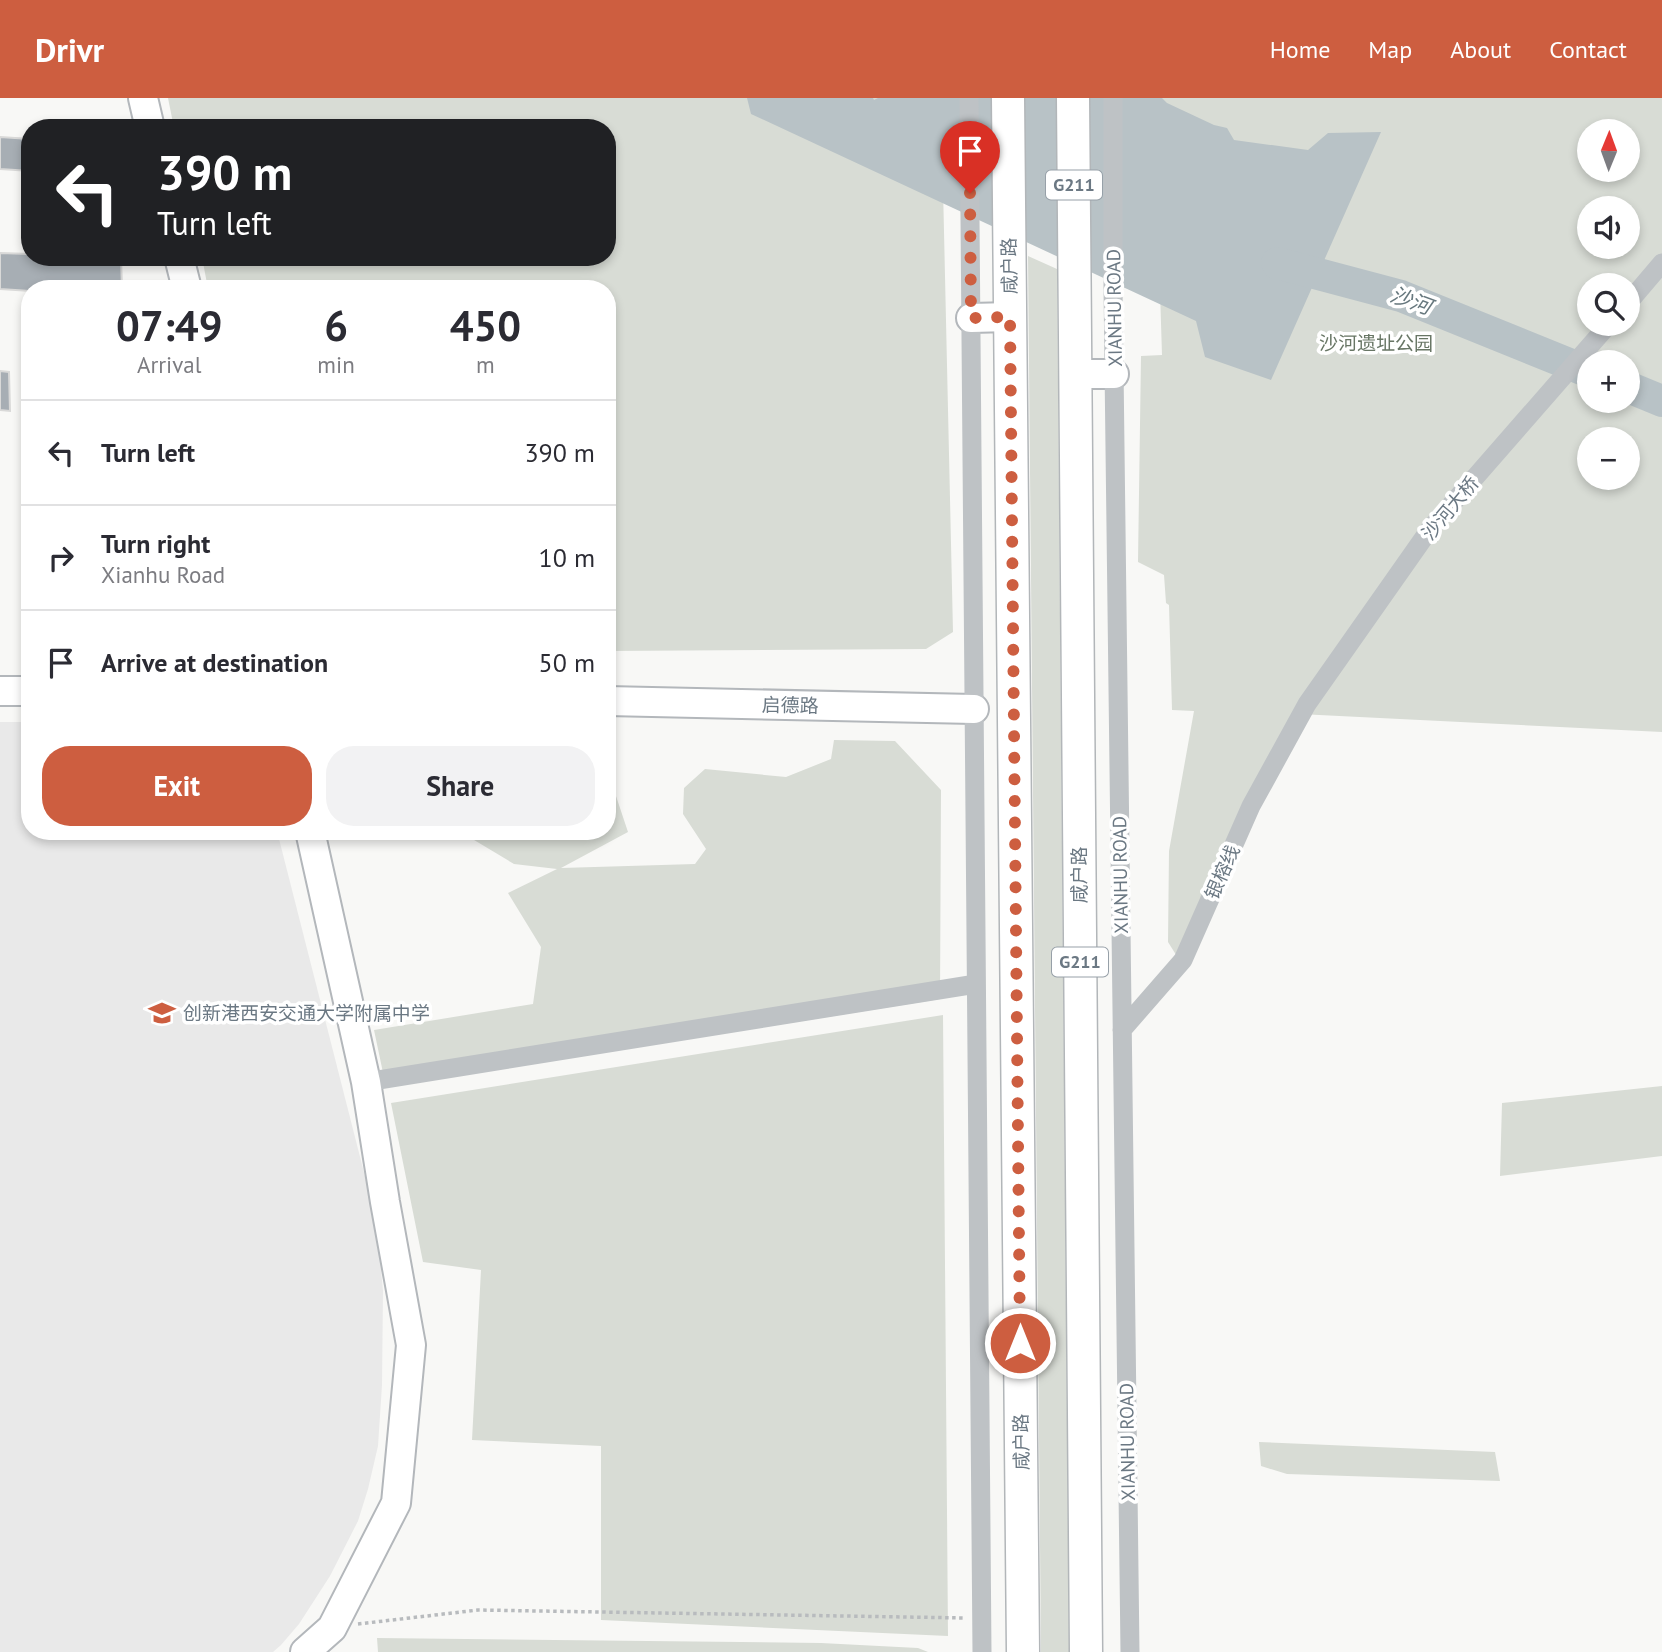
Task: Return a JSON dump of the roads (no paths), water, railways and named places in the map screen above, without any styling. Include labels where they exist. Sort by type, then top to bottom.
[{"type":"main road","name":"咸户路","points":[[1008,98],[1023,1652]]},
{"type":"main road","name":"咸户路","points":[[1073,98],[1086,1652]]},
{"type":"street","points":[[143,98],[148,119]]},
{"type":"street","points":[[970,98],[982,1652]]},
{"type":"street","name":"XIANHU ROAD","points":[[1113,98],[1130,1652]]},
{"type":"street","points":[[1640,289],[1662,263]]},
{"type":"street","points":[[971,318],[1010,317]]},
{"type":"street","name":"沙河大桥","points":[[1307,704],[1430,529],[1599,336]]},
{"type":"street","points":[[1075,374],[1114,373]]},
{"type":"street","points":[[0,691],[21,691]]},
{"type":"street","name":"启德路","points":[[616,701],[974,709]]},
{"type":"street","name":"银榕线","points":[[1122,1030],[1183,960],[1251,806],[1307,704]]},
{"type":"street","points":[[305,1652],[332,1628],[396,1503],[411,1345],[366,1082],[312,840]]},
{"type":"street","points":[[366,1082],[976,984]]},
{"type":"waterway","name":"沙河","points":[[1277,263],[1401,296],[1577,367]]},
{"type":"waterway","name":"沙河","points":[[1640,392],[1662,401]]},
{"type":"place","name":"创新港西安交通大学附属中学","points":[[162,1013]]},
{"type":"park label","name":"沙河遗址公园","points":[[1376,343]]}]
